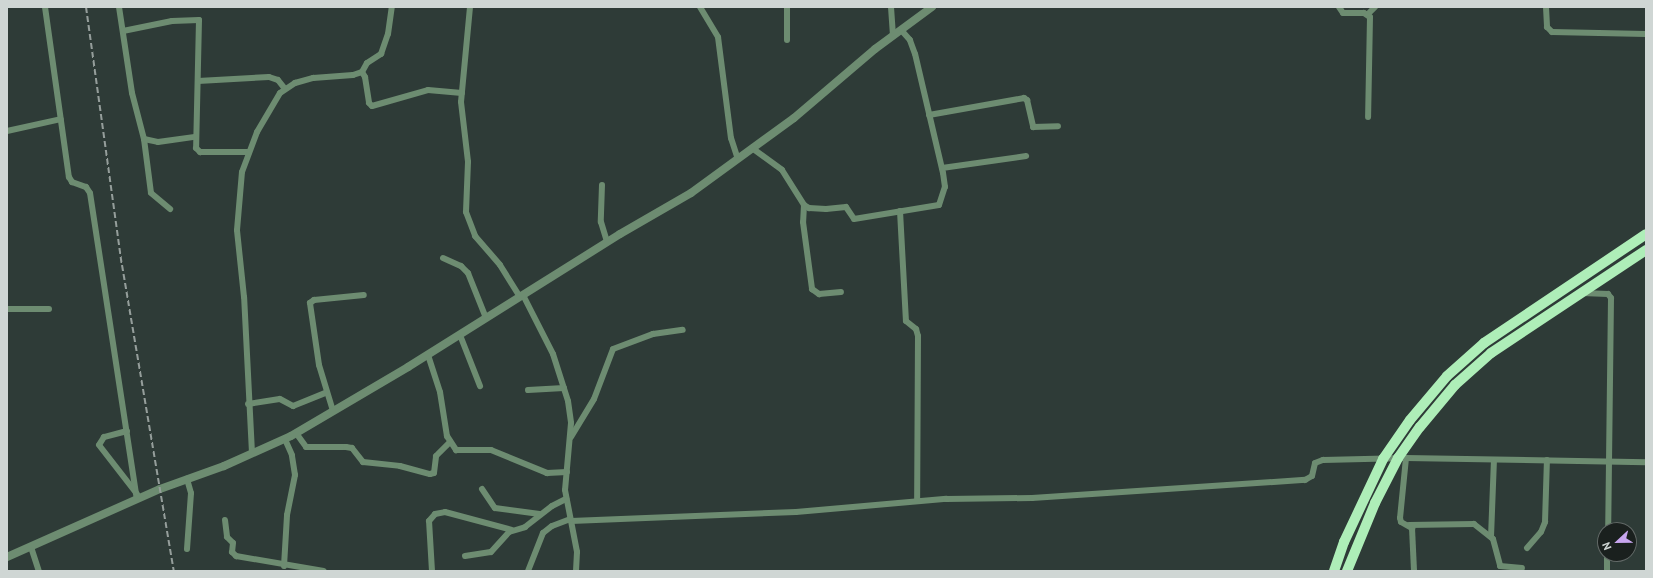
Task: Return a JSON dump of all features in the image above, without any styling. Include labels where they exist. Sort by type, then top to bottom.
[{"type":"highway","points":[[1334,571],[1344,542],[1383,459],[1410,420],[1447,376],[1484,343],[1646,234]]},
{"type":"highway","points":[[1347,571],[1375,503],[1420,427],[1455,384],[1491,353],[1578,293],[1646,250]]},
{"type":"street","points":[[45,7],[69,177],[72,182],[86,186],[90,193],[137,497]]},
{"type":"street","points":[[119,7],[132,93],[144,139],[151,193],[170,209]]},
{"type":"street","points":[[252,453],[248,404],[244,297],[236,216],[242,172],[249,152],[265,119],[285,89],[313,78],[353,75],[362,72],[367,62],[381,54],[388,34],[392,7]]},
{"type":"street","points":[[470,7],[461,113],[468,162],[466,202],[468,222],[474,236],[500,265],[522,296],[553,354],[564,388],[570,413],[571,437],[566,499],[577,552],[576,571]]},
{"type":"street","points":[[700,7],[718,38],[731,138],[738,159]]},
{"type":"street","points":[[787,7],[787,40]]},
{"type":"street","points":[[891,7],[893,35]]},
{"type":"street","points":[[7,557],[137,497],[187,479],[285,439],[428,355],[607,242],[691,193],[794,118],[893,35],[932,7]]},
{"type":"street","points":[[1339,7],[1343,13],[1368,14],[1375,7]]},
{"type":"street","points":[[1546,7],[1547,27],[1552,32],[1646,34]]},
{"type":"street","points":[[1368,14],[1371,22],[1368,117]]},
{"type":"street","points":[[123,31],[152,24],[197,19],[200,26],[194,138],[196,148],[200,152],[249,152]]},
{"type":"street","points":[[804,205],[817,209],[846,207],[854,219],[939,205],[945,187],[942,168],[915,54],[910,40],[901,30]]},
{"type":"street","points":[[362,72],[366,77],[369,103],[372,106],[428,90],[462,93]]},
{"type":"street","points":[[198,81],[269,77],[278,80],[285,89]]},
{"type":"street","points":[[929,115],[1024,98],[1027,100],[1033,127],[1058,126]]},
{"type":"street","points":[[7,131],[61,120]]},
{"type":"street","points":[[144,139],[158,142],[194,138]]},
{"type":"street","points":[[752,148],[782,170],[804,205],[805,237],[812,289],[819,294],[841,292]]},
{"type":"street","points":[[942,168],[1026,156]]},
{"type":"street","points":[[602,185],[601,222],[607,242]]},
{"type":"street","points":[[900,211],[906,321],[916,329],[918,336],[917,501]]},
{"type":"street","points":[[443,258],[461,266],[468,273],[486,318]]},
{"type":"street","points":[[1578,293],[1603,294],[1611,298],[1608,522]]},
{"type":"street","points":[[333,411],[326,393],[319,365],[310,303],[314,300],[364,295]]},
{"type":"street","points":[[7,309],[49,309]]},
{"type":"street","points":[[571,437],[594,400],[613,349],[653,334],[683,330]]},
{"type":"street","points":[[460,335],[480,386]]},
{"type":"street","points":[[428,355],[440,392],[450,442],[460,452],[491,450],[547,473],[567,472]]},
{"type":"street","points":[[528,390],[564,388]]},
{"type":"street","points":[[248,404],[280,399],[293,406],[326,393]]},
{"type":"street","points":[[127,430],[104,436],[99,445],[137,497]]},
{"type":"street","points":[[296,433],[306,447],[350,447],[363,462],[400,466],[430,474],[434,473],[436,456],[450,442]]},
{"type":"street","points":[[284,566],[287,515],[295,475],[292,455],[285,439]]},
{"type":"street","points":[[1402,458],[1401,522],[1409,525],[1474,524],[1491,537]]},
{"type":"street","points":[[528,571],[543,533],[552,526],[570,520],[796,512],[917,501],[1058,496],[1306,480],[1312,476],[1313,466],[1319,461],[1402,458],[1646,462]]},
{"type":"street","points":[[1494,460],[1491,537],[1500,566],[1522,568]]},
{"type":"street","points":[[1527,548],[1544,526],[1547,460]]},
{"type":"street","points":[[187,479],[191,493],[187,549]]},
{"type":"street","points":[[482,489],[495,508],[540,514]]},
{"type":"street","points":[[432,571],[428,521],[435,514],[445,512],[512,530],[525,527],[540,514],[566,499]]},
{"type":"street","points":[[225,520],[226,537],[233,543],[234,555],[284,566],[324,571]]},
{"type":"street","points":[[1409,525],[1412,532],[1414,571]]},
{"type":"street","points":[[465,556],[495,550],[512,530]]},
{"type":"street","points":[[31,547],[39,571]]},
{"type":"railway","points":[[86,7],[122,265],[174,571]]}]
